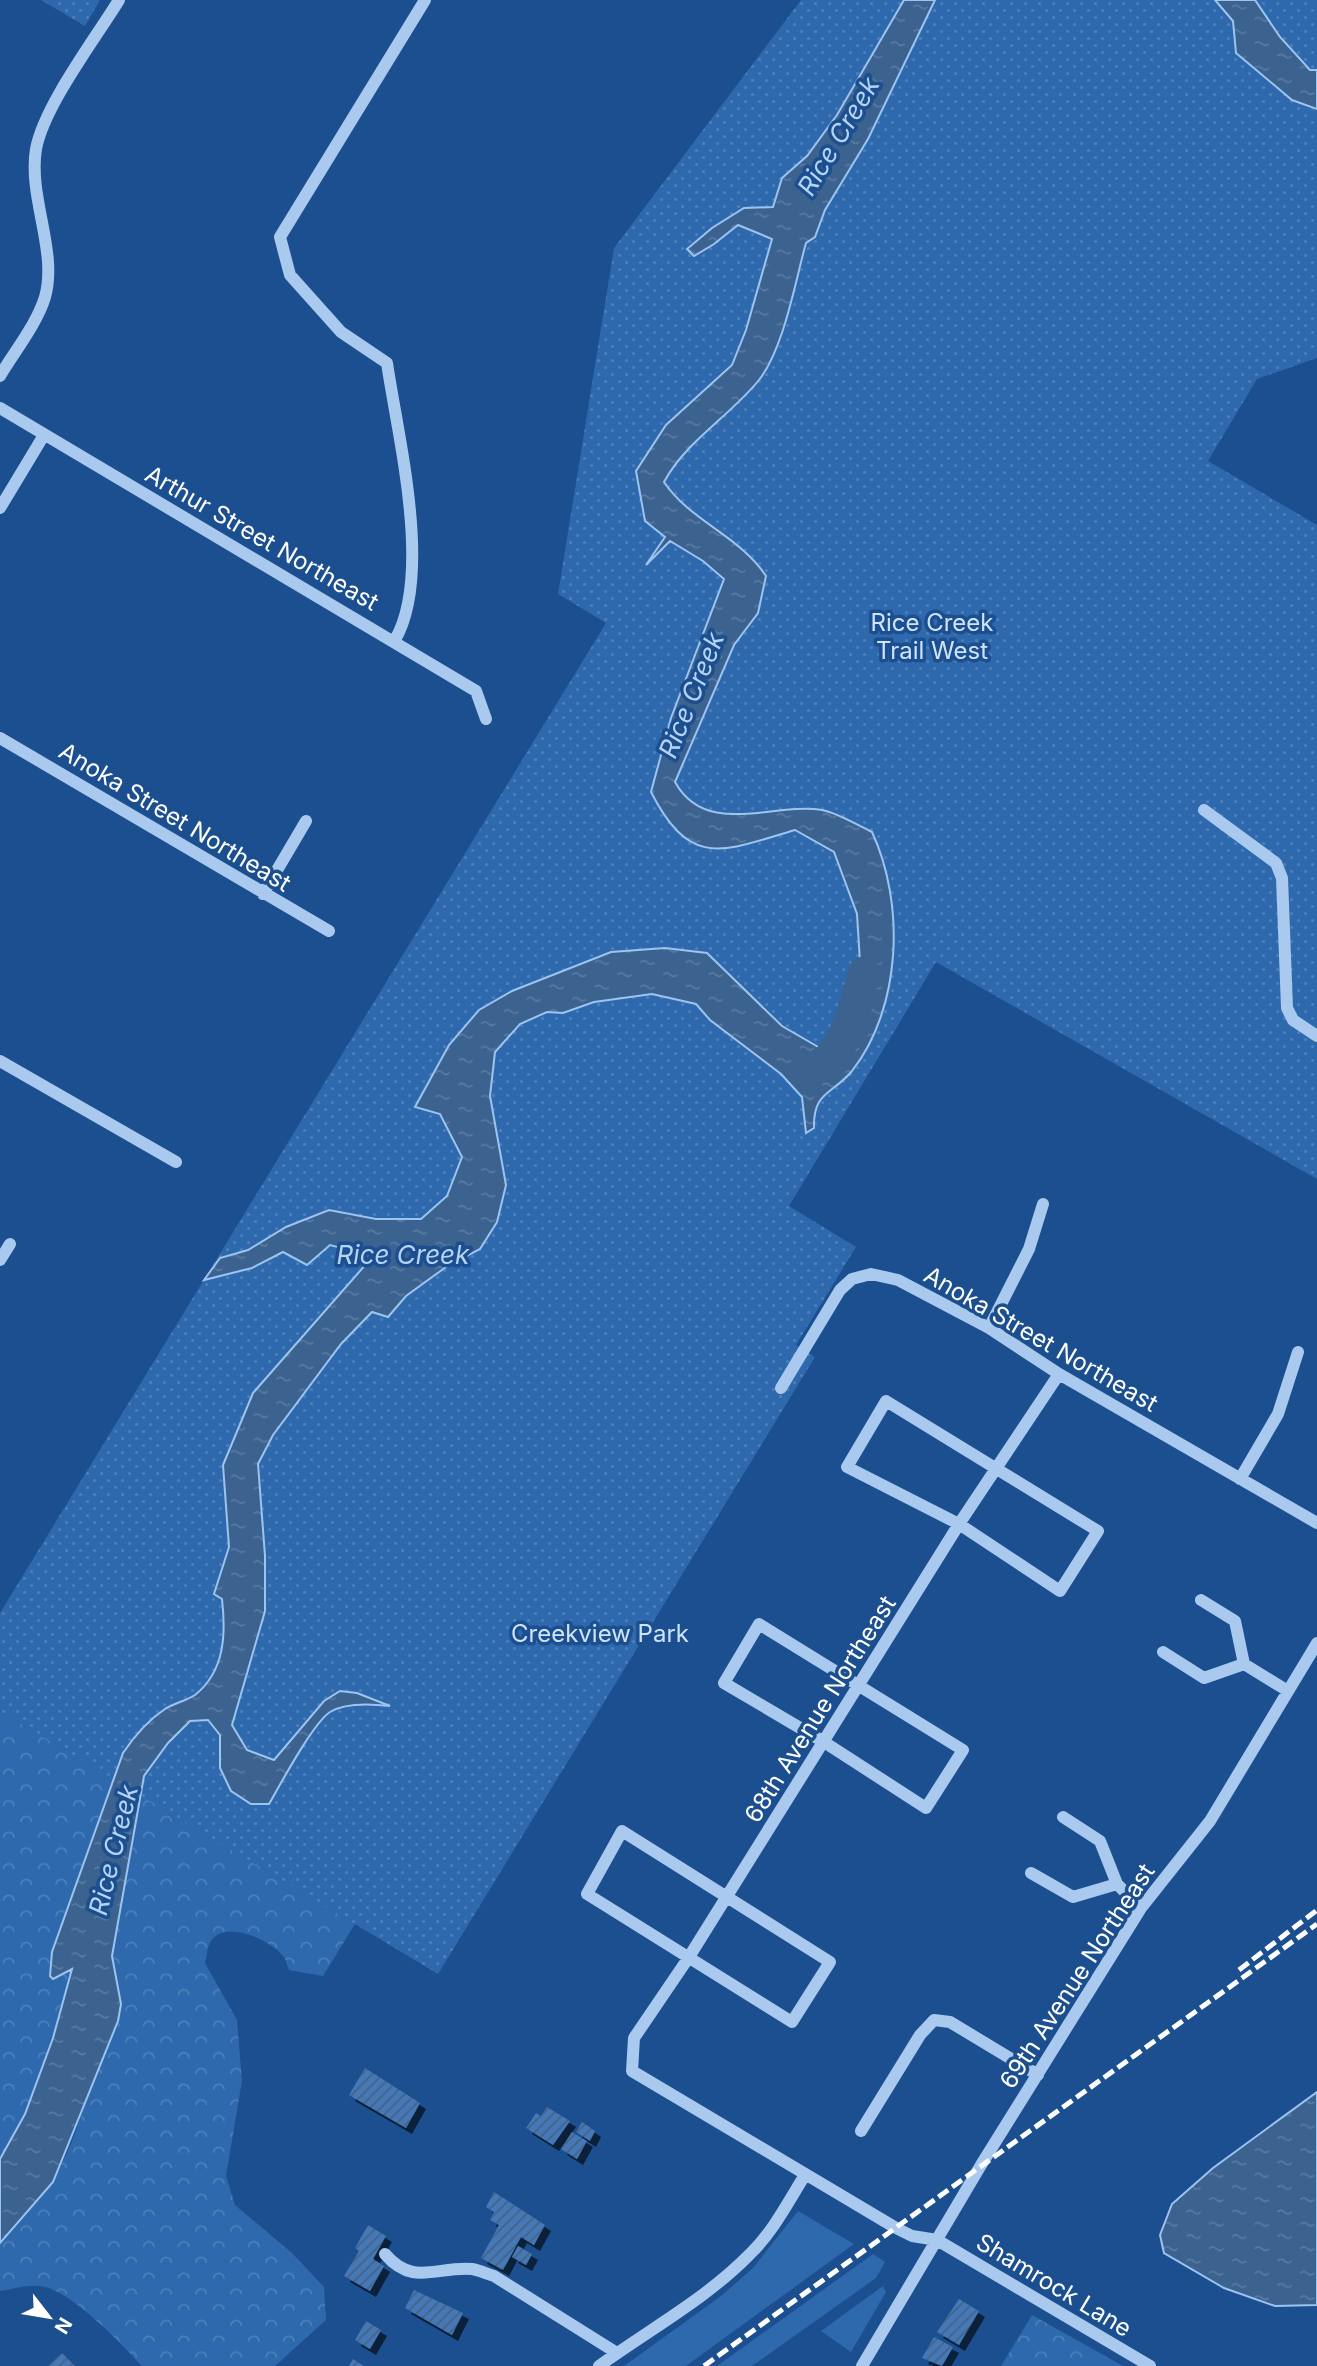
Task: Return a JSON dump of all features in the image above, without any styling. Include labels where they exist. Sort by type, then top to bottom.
[{"type":"street","points":[[0,376],[45,298],[46,255],[33,181],[37,147],[48,116],[119,0]]},
{"type":"street","points":[[395,640],[407,621],[414,568],[412,533],[387,363],[341,332],[290,275],[280,237],[425,0]]},
{"type":"street","name":"Arthur Street Northeast","points":[[0,408],[395,640],[476,691],[486,719]]},
{"type":"street","points":[[0,508],[44,435]]},
{"type":"street","name":"Anoka Street Northeast","points":[[0,738],[329,931]]},
{"type":"street","points":[[1204,810],[1276,863],[1282,877],[1287,1008],[1293,1020],[1317,1037]]},
{"type":"street","points":[[263,894],[306,821]]},
{"type":"street","points":[[0,1061],[176,1162]]},
{"type":"street","points":[[989,1328],[1029,1250],[1043,1204]]},
{"type":"street","points":[[0,1260],[10,1244]]},
{"type":"street","name":"Anoka Street Northeast","points":[[781,1388],[840,1290],[852,1279],[870,1274],[898,1280],[989,1328],[1059,1374],[1317,1523]]},
{"type":"street","points":[[1240,1479],[1278,1414],[1298,1352]]},
{"type":"street","name":"68th Avenue Northeast","points":[[632,2071],[634,2038],[689,1957],[959,1524],[1059,1374]]},
{"type":"street","points":[[887,1401],[996,1468],[1098,1531],[1060,1591],[959,1524],[847,1467],[887,1401]]},
{"type":"street","points":[[1201,1600],[1235,1620],[1244,1664],[1288,1691]]},
{"type":"street","points":[[759,1624],[963,1750],[926,1808],[824,1742],[724,1683],[759,1624]]},
{"type":"street","name":"69th Avenue Northeast","points":[[862,2366],[921,2264],[1141,1909],[1210,1821],[1317,1643]]},
{"type":"street","points":[[1163,1652],[1204,1678],[1244,1664]]},
{"type":"street","points":[[1063,1817],[1100,1841],[1117,1884],[1141,1909]]},
{"type":"street","points":[[621,1832],[830,1962],[792,2022],[689,1957],[587,1894],[621,1832]]},
{"type":"street","points":[[1031,1873],[1073,1897],[1117,1884]]},
{"type":"street","points":[[861,2131],[920,2035],[934,2020],[950,2022],[1038,2075]]},
{"type":"street","name":"Shamrock Lane","points":[[632,2071],[912,2236],[937,2240],[1150,2366]]},
{"type":"street","points":[[599,2366],[687,2307],[752,2253],[805,2175]]},
{"type":"street","points":[[384,2255],[395,2267],[413,2273],[472,2269],[494,2276],[617,2353]]},
{"type":"green space","points":[[41,0],[100,0],[85,26]]},
{"type":"green space","name":"Rice Creek Trail West","points":[[801,0],[1317,0],[1317,358],[1257,379],[1208,461],[1317,525],[1317,1179],[936,962],[789,1206],[856,1247],[796,1345],[815,1357],[438,1974],[0,1711],[0,1613],[606,623],[558,594],[614,248]]},
{"type":"green space","points":[[0,1711],[116,1780],[104,1803],[52,1952],[50,1976],[53,1979],[72,1968],[52,2042],[35,2091],[0,2159]]},
{"type":"green space","points":[[141,1795],[355,1924],[323,1976],[289,1970],[284,1958],[268,1943],[236,1932],[226,1932],[211,1941],[205,1963],[237,2020],[242,2081],[226,2176],[235,2205],[292,2253],[324,2287],[326,2320],[275,2366],[142,2366],[94,2318],[64,2296],[38,2286],[0,2291],[0,2243],[53,2182],[71,2144],[121,2004],[112,1956]]},
{"type":"green space","points":[[798,2211],[854,2244],[686,2366],[624,2366],[721,2296],[753,2268]]},
{"type":"green space","points":[[873,2254],[885,2262],[876,2278],[752,2366],[717,2366]]},
{"type":"green space","points":[[883,2286],[886,2292],[851,2352],[821,2331]]},
{"type":"green space","points":[[1032,2315],[1123,2366],[1001,2366]]},
{"type":"water","name":"Rice Creek","points":[[904,0],[935,0],[868,139],[825,210],[815,237],[806,243],[782,333],[768,367],[747,393],[684,454],[664,482],[687,508],[743,550],[766,576],[758,613],[734,645],[675,782],[688,799],[704,809],[742,814],[822,810],[841,816],[872,832],[883,860],[890,890],[893,922],[889,986],[881,1017],[869,1045],[852,1071],[820,1100],[814,1128],[806,1133],[802,1097],[781,1074],[710,1020],[696,1004],[652,994],[594,1002],[563,1013],[547,1012],[520,1024],[495,1052],[490,1096],[506,1185],[497,1222],[480,1249],[446,1267],[406,1296],[388,1317],[372,1312],[341,1344],[273,1435],[258,1464],[265,1556],[265,1611],[232,1725],[247,1750],[274,1760],[324,1701],[340,1691],[357,1693],[390,1706],[352,1705],[330,1712],[306,1741],[269,1804],[251,1804],[231,1791],[220,1768],[220,1735],[208,1720],[190,1721],[168,1743],[144,1776],[112,1956],[121,2004],[118,2021],[53,2182],[0,2243],[0,2159],[25,2114],[53,2038],[72,1969],[53,1979],[50,1976],[52,1952],[123,1753],[153,1718],[195,1695],[205,1685],[218,1663],[223,1638],[223,1612],[222,1599],[214,1594],[229,1547],[223,1465],[253,1393],[367,1263],[361,1253],[330,1245],[307,1265],[283,1252],[252,1268],[204,1280],[220,1258],[248,1250],[286,1227],[329,1210],[376,1219],[421,1219],[447,1196],[462,1157],[440,1114],[415,1107],[449,1045],[479,1010],[512,991],[611,952],[665,948],[707,953],[782,1026],[820,1048],[843,1041],[855,1009],[860,962],[857,914],[834,852],[795,830],[728,848],[695,844],[680,834],[651,792],[671,718],[724,579],[703,561],[670,541],[646,565],[665,537],[645,521],[636,471],[666,425],[732,365],[746,330],[772,239],[738,225],[694,256],[687,249],[712,228],[744,208],[773,207],[782,178],[807,156],[837,115]]},
{"type":"water","points":[[1215,0],[1255,0],[1280,37],[1310,70],[1317,70],[1317,109],[1292,100],[1236,53],[1233,21]]},
{"type":"water","points":[[1317,2092],[1317,2305],[1275,2306],[1224,2288],[1164,2253],[1160,2235],[1172,2204],[1213,2168]]},
{"type":"building","points":[[365,2068],[420,2103],[406,2128],[349,2095]]},
{"type":"building","points":[[547,2107],[570,2121],[553,2145],[526,2128],[536,2113],[541,2116]]},
{"type":"building","points":[[582,2122],[595,2131],[590,2141],[576,2132]]},
{"type":"building","points":[[572,2132],[587,2141],[577,2159],[561,2149]]},
{"type":"building","points":[[494,2192],[545,2225],[534,2245],[521,2237],[503,2270],[481,2258],[499,2225],[490,2220],[494,2212],[486,2207]]},
{"type":"building","points":[[368,2225],[386,2236],[373,2259],[384,2266],[370,2291],[344,2276],[359,2251],[355,2248]]},
{"type":"building","points":[[518,2246],[532,2254],[526,2265],[512,2257]]},
{"type":"building","points":[[414,2290],[463,2313],[452,2335],[405,2308]]},
{"type":"building","points":[[959,2299],[979,2311],[959,2345],[937,2332]]},
{"type":"building","points":[[366,2321],[381,2330],[370,2349],[355,2340]]},
{"type":"building","points":[[934,2337],[953,2347],[942,2366],[922,2358]]},
{"type":"building","points":[[62,2353],[75,2366],[48,2366]]},
{"type":"building","points":[[353,2359],[364,2366],[349,2366]]},
{"type":"waterway","name":"Rice Creek","points":[[813,1070],[824,1063],[841,1042],[848,1028],[864,973]]},
{"type":"railway","points":[[1239,1970],[1317,1910]]},
{"type":"railway","points":[[704,2366],[1317,1924]]},
{"type":"park label","name":"Creekview Park","points":[[600,1633]]}]
